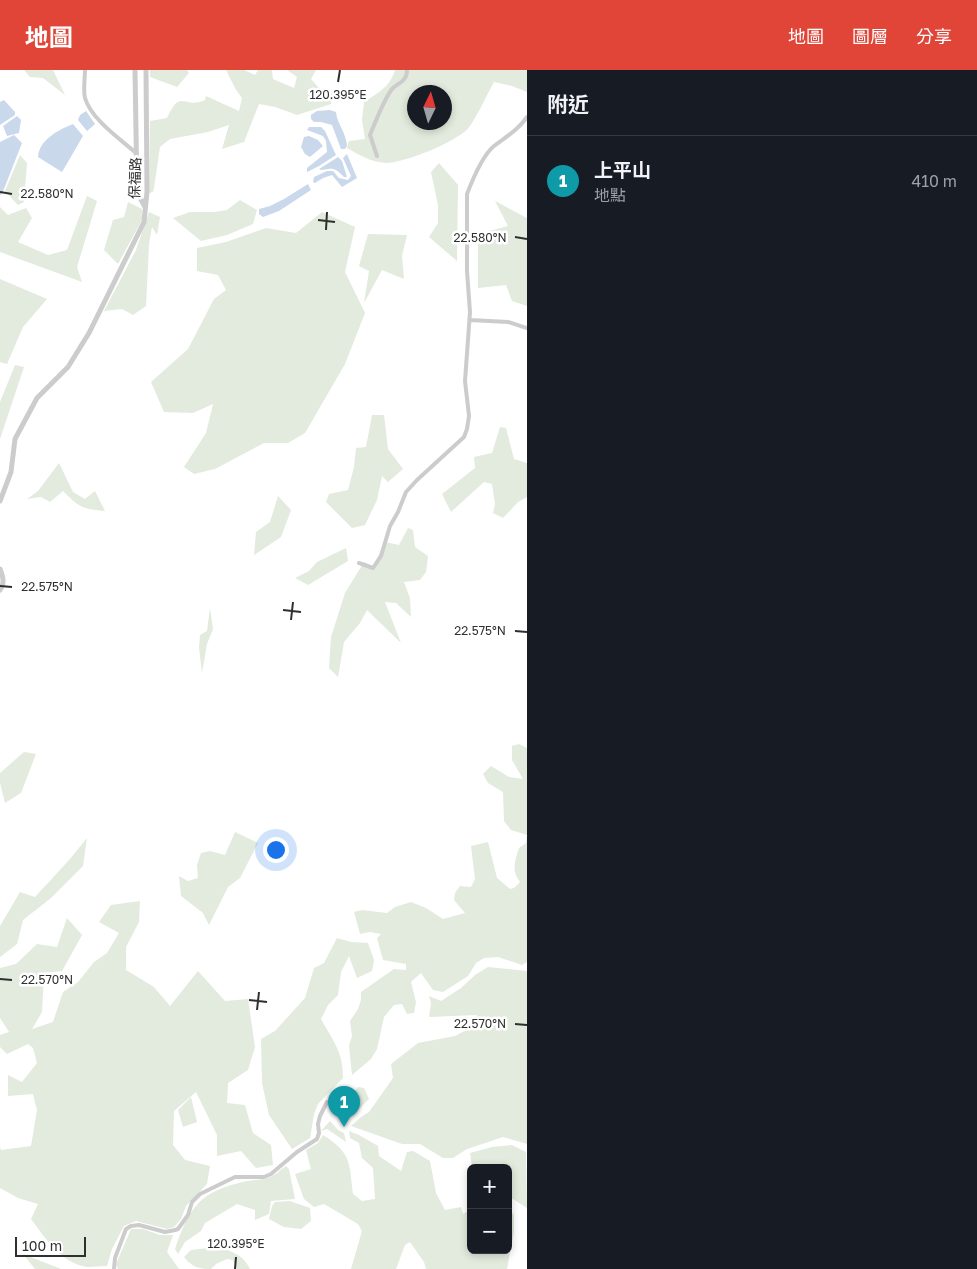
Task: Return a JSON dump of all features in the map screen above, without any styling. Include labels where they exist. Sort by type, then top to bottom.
[{"type":"street","points":[[85,70],[85,97],[90,108],[101,122],[136,153]]},
{"type":"street","name":"保福路","points":[[135,70],[137,192],[145,207]]},
{"type":"street","name":"保福路","points":[[145,207],[148,192],[146,70]]},
{"type":"street","points":[[377,156],[370,135],[393,88],[403,82],[407,70]]},
{"type":"street","points":[[359,563],[373,568],[377,564],[390,526],[406,492],[466,434],[469,416],[465,381],[470,320],[467,271],[467,194],[493,147],[517,131],[527,119]]},
{"type":"street","points":[[0,501],[11,472],[16,439],[37,398],[68,367],[89,333],[144,222],[145,207]]},
{"type":"street","points":[[470,320],[508,322],[527,328]]},
{"type":"street","points":[[0,569],[3,576],[3,585],[0,590]]},
{"type":"street","points":[[114,1269],[115,1258],[126,1229],[138,1224],[165,1232],[178,1229],[188,1215],[192,1202],[200,1194],[235,1177],[264,1177],[271,1174],[297,1152],[317,1139],[320,1133],[318,1124],[320,1116],[327,1102]]},
{"type":"shaded area","points":[[24,70],[53,70],[65,95],[43,78],[30,77]]},
{"type":"shaded area","points":[[150,70],[187,70],[189,73],[177,87],[150,77]]},
{"type":"shaded area","points":[[226,70],[244,70],[255,75],[258,70],[272,70],[273,79],[294,88],[297,77],[287,70],[316,70],[311,79],[318,87],[333,93],[331,104],[297,115],[275,107],[259,104],[244,142],[222,149],[229,125],[208,132],[170,139],[160,147],[154,188],[153,192],[149,193],[150,121],[167,118],[179,101],[198,102],[205,100],[206,96],[239,111],[242,98]]},
{"type":"shaded area","points":[[395,70],[527,70],[527,92],[494,82],[470,126],[464,132],[431,150],[386,163],[365,158],[347,148],[349,141],[365,139],[362,120],[364,102],[383,89],[390,81]]},
{"type":"shaded area","points":[[20,155],[27,163],[24,202],[18,205],[5,191]]},
{"type":"shaded area","points":[[439,163],[458,185],[457,261],[429,237],[438,223],[438,205],[431,172]]},
{"type":"shaded area","points":[[87,196],[97,201],[77,267],[82,282],[0,252],[0,207],[8,215],[26,208],[32,218],[18,242],[48,255],[67,250]]},
{"type":"shaded area","points":[[240,200],[257,210],[253,224],[227,235],[201,241],[173,218],[190,212],[227,210]]},
{"type":"shaded area","points":[[495,201],[527,218],[527,306],[512,301],[506,285],[478,288],[478,234],[508,226]]},
{"type":"shaded area","points":[[128,202],[142,209],[142,220],[118,264],[104,250],[113,220],[124,217]]},
{"type":"shaded area","points":[[149,212],[160,217],[157,235],[152,227],[149,244],[146,306],[133,315],[122,309],[104,311],[136,250]]},
{"type":"shaded area","points":[[322,212],[355,227],[345,272],[365,313],[345,364],[305,433],[288,443],[264,443],[215,469],[194,474],[184,467],[206,433],[213,404],[193,413],[164,412],[151,382],[188,349],[214,299],[226,290],[218,275],[197,271],[197,248],[226,242],[266,228],[296,233]]},
{"type":"shaded area","points":[[368,234],[407,235],[402,256],[404,279],[382,270],[364,303],[369,271],[359,266]]},
{"type":"shaded area","points":[[0,279],[47,299],[23,327],[7,364],[0,362]]},
{"type":"shaded area","points":[[15,365],[24,367],[0,439],[0,402]]},
{"type":"shaded area","points":[[372,415],[384,415],[388,449],[403,469],[388,482],[382,476],[377,500],[365,525],[352,528],[326,502],[329,494],[348,490],[354,467],[356,448],[366,447]]},
{"type":"shaded area","points":[[500,427],[506,428],[514,459],[527,463],[527,497],[518,502],[503,518],[493,513],[495,504],[492,484],[484,482],[451,512],[442,494],[475,468],[474,457],[492,453]]},
{"type":"shaded area","points":[[59,463],[73,492],[85,499],[95,491],[105,511],[81,506],[63,491],[50,502],[41,497],[27,499],[38,491]]},
{"type":"shaded area","points":[[278,496],[291,510],[281,537],[254,555],[256,532],[270,522]]},
{"type":"shaded area","points":[[408,528],[413,530],[415,547],[428,556],[426,572],[420,580],[404,582],[410,598],[411,617],[396,603],[385,602],[401,643],[367,610],[360,623],[344,642],[338,677],[329,668],[331,637],[345,593],[364,562],[373,567],[385,542],[399,545]]},
{"type":"shaded area","points":[[346,548],[348,561],[308,585],[295,578],[309,571],[317,562]]},
{"type":"shaded area","points":[[210,608],[213,629],[207,644],[202,673],[199,648],[200,635],[207,631]]},
{"type":"shaded area","points":[[519,744],[527,748],[527,835],[511,830],[504,821],[503,792],[488,783],[483,774],[491,766],[509,777],[523,779],[512,760],[512,746]]},
{"type":"shaded area","points":[[24,752],[36,754],[21,793],[5,803],[0,783],[0,773]]},
{"type":"shaded area","points":[[235,832],[258,843],[240,878],[228,887],[209,925],[203,913],[181,896],[179,876],[188,881],[198,878],[197,865],[201,853],[210,851],[225,855]]},
{"type":"shaded area","points":[[527,835],[527,962],[522,965],[498,957],[484,958],[476,963],[468,976],[443,992],[433,990],[421,973],[411,982],[416,1002],[414,1013],[407,1014],[402,1004],[394,1005],[384,1017],[377,1049],[371,1059],[352,1075],[349,1046],[352,1036],[350,1021],[358,1009],[361,992],[394,969],[406,970],[406,964],[383,960],[377,938],[381,934],[370,932],[360,934],[354,912],[362,910],[387,913],[395,907],[411,902],[426,908],[443,919],[465,913],[454,900],[455,893],[460,886],[471,887],[475,879],[471,846],[488,842],[497,878],[510,889],[520,882],[515,874],[515,861],[519,848],[526,843]]},
{"type":"shaded area","points":[[87,838],[83,866],[51,898],[23,920],[17,944],[0,957],[0,926],[20,892],[35,897]]},
{"type":"shaded area","points":[[140,901],[139,922],[126,947],[126,970],[154,987],[170,1006],[198,971],[225,1001],[248,999],[255,1047],[248,1070],[228,1083],[227,1103],[245,1105],[253,1133],[271,1145],[273,1165],[256,1168],[241,1151],[217,1156],[217,1135],[196,1092],[174,1111],[173,1145],[185,1160],[210,1166],[207,1184],[186,1206],[181,1219],[174,1227],[167,1229],[136,1221],[124,1226],[112,1249],[107,1266],[87,1267],[69,1261],[42,1234],[31,1219],[38,1204],[18,1198],[0,1188],[0,1147],[1,1150],[31,1146],[37,1110],[33,1094],[8,1096],[8,1075],[22,1082],[37,1063],[33,1048],[28,1044],[7,1054],[0,1047],[0,1035],[9,1032],[0,1018],[0,968],[16,964],[37,944],[57,947],[67,918],[82,935],[62,971],[44,973],[42,1012],[32,1029],[53,1022],[63,992],[78,982],[94,962],[107,953],[119,933],[99,922],[111,905]]},
{"type":"shaded area","points":[[337,938],[351,942],[368,943],[374,960],[372,971],[357,978],[349,956],[341,972],[338,995],[328,1005],[321,1019],[339,1053],[343,1078],[318,1104],[314,1114],[310,1138],[292,1149],[269,1115],[262,1083],[261,1039],[275,1031],[305,998],[314,968],[324,963]]},
{"type":"shaded area","points":[[488,967],[527,971],[527,1144],[503,1137],[467,1149],[453,1158],[443,1158],[420,1144],[402,1144],[351,1126],[369,1112],[393,1078],[391,1064],[418,1043],[455,1036],[472,1027],[477,1015],[429,1017],[431,1003],[429,996],[441,1001]]},
{"type":"shaded area","points":[[358,1087],[364,1088],[369,1099],[351,1117],[335,1114],[331,1109],[330,1103],[335,1102],[339,1106],[350,1098]]},
{"type":"shaded area","points":[[191,1097],[197,1122],[183,1127],[178,1110]]},
{"type":"shaded area","points":[[330,1121],[338,1130],[344,1133],[346,1142],[327,1129],[321,1131]]},
{"type":"shaded area","points":[[349,1131],[378,1146],[379,1156],[401,1171],[407,1152],[413,1151],[430,1161],[436,1193],[445,1210],[461,1207],[463,1214],[467,1212],[467,1254],[510,1254],[507,1269],[426,1269],[424,1262],[410,1242],[405,1245],[396,1269],[351,1269],[362,1231],[358,1224],[324,1204],[314,1207],[304,1199],[295,1174],[311,1169],[306,1150],[318,1143],[323,1135],[344,1153],[351,1174],[353,1194],[362,1201],[375,1199],[373,1168],[362,1158],[359,1143],[350,1138]]},
{"type":"shaded area","points":[[512,1145],[526,1152],[527,1208],[512,1199],[512,1164],[471,1164],[470,1153],[492,1147]]},
{"type":"shaded area","points":[[286,1166],[289,1169],[295,1199],[271,1201],[269,1214],[255,1220],[255,1210],[237,1204],[205,1223],[201,1231],[185,1242],[178,1254],[175,1249],[186,1221],[199,1202],[208,1195],[231,1185],[267,1178]]},
{"type":"shaded area","points":[[290,1201],[310,1208],[311,1221],[301,1229],[284,1227],[269,1219],[275,1202]]},
{"type":"shaded area","points":[[514,1213],[512,1243],[512,1214]]},
{"type":"shaded area","points":[[131,1229],[143,1229],[160,1235],[173,1235],[167,1252],[179,1269],[118,1269],[116,1264]]},
{"type":"shaded area","points":[[216,1247],[232,1252],[240,1257],[250,1269],[237,1269],[233,1260],[227,1259],[216,1264],[211,1269],[202,1269],[190,1263],[184,1257],[191,1250]]},
{"type":"shaded area","points":[[23,1254],[61,1269],[35,1269]]},
{"type":"water","points":[[4,100],[15,112],[15,115],[0,125],[0,102]]},
{"type":"water","points":[[330,110],[336,112],[346,141],[347,146],[345,149],[341,149],[332,125],[314,122],[311,119],[311,115],[317,111]]},
{"type":"water","points":[[86,111],[95,124],[87,131],[78,120],[80,115]]},
{"type":"water","points":[[17,116],[21,120],[19,133],[7,136],[3,126]]},
{"type":"water","points":[[73,124],[83,136],[62,172],[38,157],[39,151],[50,136]]},
{"type":"water","points":[[309,127],[321,127],[325,131],[336,155],[307,172],[307,168],[327,152],[326,141],[323,136],[307,130]]},
{"type":"water","points":[[14,135],[22,143],[0,195],[0,142]]},
{"type":"water","points":[[309,136],[318,140],[323,146],[310,157],[305,154],[301,147],[304,137]]},
{"type":"water","points":[[347,154],[357,178],[342,187],[332,175],[315,183],[313,182],[314,177],[327,171],[333,171],[339,178],[348,180],[351,176],[343,158]]},
{"type":"water","points":[[338,157],[342,161],[347,177],[344,177],[334,169],[319,169]]},
{"type":"water","points":[[308,184],[311,190],[279,211],[263,217],[259,214],[259,209],[284,199]]},
{"type":"place","name":"上平山","points":[[344,1127]]}]
